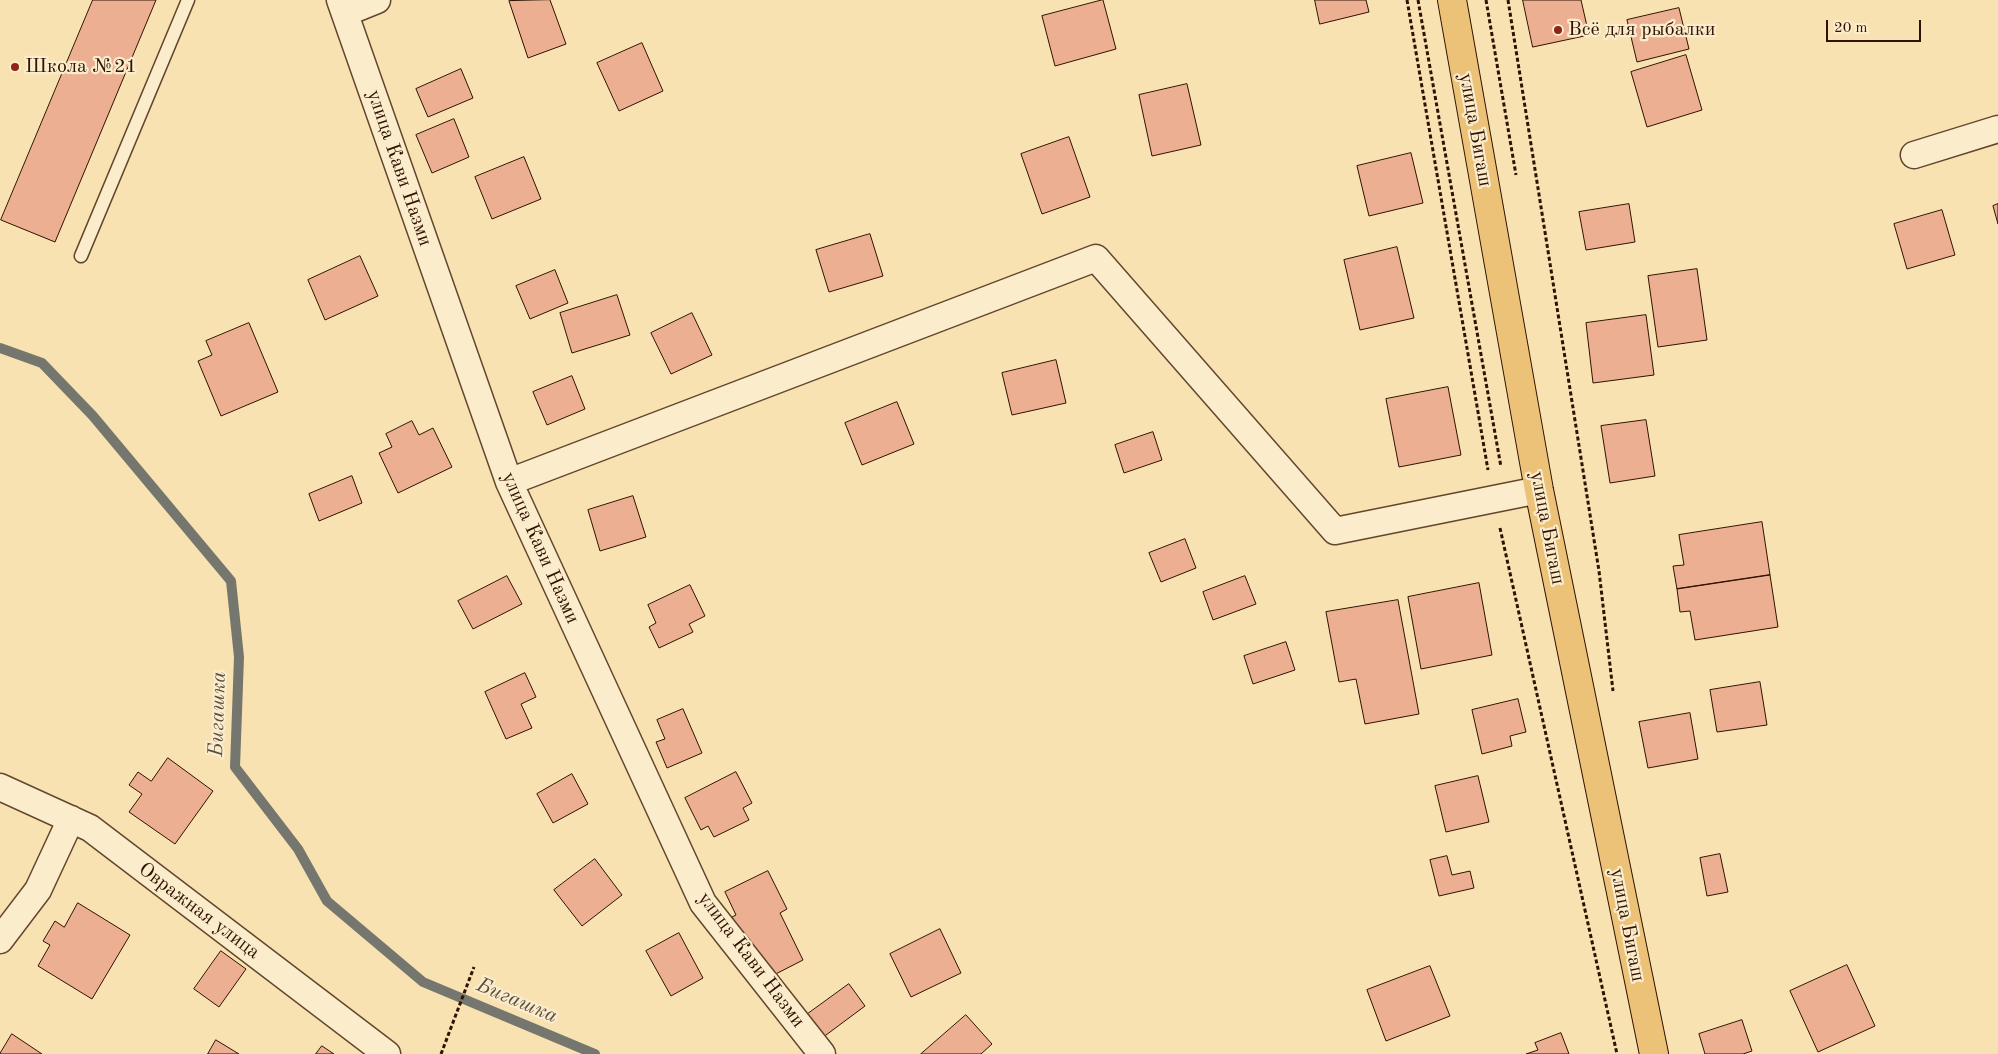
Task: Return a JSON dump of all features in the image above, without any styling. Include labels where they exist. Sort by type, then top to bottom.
[{"type":"main road","name":"улица Бигаш","points":[[1452,0],[1539,490],[1654,1054]]},
{"type":"street","points":[[343,6],[377,0]]},
{"type":"street","name":"улица Кави Назми","points":[[343,6],[509,482],[703,903],[822,1054]]},
{"type":"street","points":[[1914,155],[1998,130]]},
{"type":"street","points":[[509,482],[1096,258],[1335,531],[1539,490]]},
{"type":"street","name":"Овражная улица","points":[[0,787],[90,828],[387,1054]]},
{"type":"street","points":[[0,940],[38,890],[71,819]]},
{"type":"lane","points":[[81,256],[188,0]]},
{"type":"path","points":[[1486,0],[1516,175]]},
{"type":"path","points":[[1508,0],[1600,571],[1612,692],[1602,643]]},
{"type":"path","points":[[441,1054],[474,967]]},
{"type":"building","points":[[93,0],[156,0],[55,242],[1,220]]},
{"type":"building","points":[[550,0],[566,44],[528,58],[509,1]]},
{"type":"building","points":[[1103,0],[1116,49],[1055,66],[1042,16]]},
{"type":"building","points":[[1315,0],[1366,0],[1369,12],[1320,24]]},
{"type":"building","points":[[1523,0],[1581,0],[1589,35],[1533,47]]},
{"type":"building","points":[[1679,8],[1689,49],[1637,62],[1627,20]]},
{"type":"building","points":[[642,43],[663,91],[619,111],[597,63]]},
{"type":"building","points":[[1686,55],[1702,110],[1647,127],[1631,72]]},
{"type":"building","points":[[461,69],[473,98],[428,117],[416,89]]},
{"type":"building","points":[[1187,84],[1201,145],[1152,156],[1139,95]]},
{"type":"building","points":[[454,119],[469,157],[432,173],[416,135]]},
{"type":"building","points":[[1069,137],[1090,197],[1042,214],[1021,154]]},
{"type":"building","points":[[1411,153],[1423,203],[1369,216],[1357,166]]},
{"type":"building","points":[[524,157],[541,199],[492,219],[475,177]]},
{"type":"building","points":[[1629,204],[1635,242],[1586,250],[1579,212]]},
{"type":"building","points":[[1998,204],[1998,224],[1993,206]]},
{"type":"building","points":[[1942,210],[1955,255],[1907,269],[1894,224]]},
{"type":"building","points":[[870,234],[883,276],[829,292],[816,250]]},
{"type":"building","points":[[1397,247],[1414,318],[1360,330],[1344,260]]},
{"type":"building","points":[[360,256],[378,296],[325,320],[308,280]]},
{"type":"building","points":[[1697,269],[1707,340],[1658,347],[1648,276]]},
{"type":"building","points":[[555,270],[568,303],[530,319],[516,286]]},
{"type":"building","points":[[617,295],[630,335],[572,353],[560,313]]},
{"type":"building","points":[[692,313],[712,355],[671,374],[651,333]]},
{"type":"building","points":[[1646,315],[1654,375],[1593,383],[1586,323]]},
{"type":"building","points":[[249,323],[278,392],[221,416],[198,361],[212,355],[206,341]]},
{"type":"building","points":[[1056,360],[1066,403],[1012,415],[1002,373]]},
{"type":"building","points":[[572,376],[585,409],[547,425],[533,392]]},
{"type":"building","points":[[1448,387],[1461,455],[1399,467],[1386,399]]},
{"type":"building","points":[[897,402],[914,444],[862,465],[845,423]]},
{"type":"building","points":[[1646,420],[1655,476],[1610,483],[1601,426]]},
{"type":"building","points":[[412,421],[419,435],[433,428],[452,467],[398,493],[379,453],[392,447],[386,434]]},
{"type":"building","points":[[1153,432],[1162,460],[1124,473],[1115,445]]},
{"type":"building","points":[[352,476],[362,503],[319,521],[309,494]]},
{"type":"building","points":[[633,496],[646,537],[600,551],[588,510]]},
{"type":"building","points":[[1762,522],[1770,575],[1677,589],[1673,566],[1684,565],[1679,535]]},
{"type":"building","points":[[1185,539],[1196,568],[1161,582],[1149,553]]},
{"type":"building","points":[[1770,575],[1778,627],[1695,640],[1690,611],[1680,612],[1677,589]]},
{"type":"building","points":[[507,576],[522,604],[473,629],[458,601]]},
{"type":"building","points":[[1245,576],[1256,604],[1213,620],[1203,592]]},
{"type":"building","points":[[1479,583],[1492,655],[1421,669],[1408,597]]},
{"type":"building","points":[[690,585],[705,616],[689,624],[693,632],[659,648],[649,627],[656,623],[648,605]]},
{"type":"building","points":[[1398,600],[1419,714],[1365,724],[1356,679],[1339,682],[1326,612]]},
{"type":"building","points":[[1286,642],[1295,670],[1253,684],[1244,656]]},
{"type":"building","points":[[525,673],[536,697],[521,704],[532,728],[506,739],[485,692]]},
{"type":"building","points":[[1760,682],[1767,725],[1717,732],[1710,690]]},
{"type":"building","points":[[1518,699],[1526,732],[1510,736],[1512,746],[1482,754],[1472,710]]},
{"type":"building","points":[[683,709],[702,753],[667,768],[656,742],[665,739],[657,720]]},
{"type":"building","points":[[1690,713],[1698,759],[1648,768],[1639,722]]},
{"type":"building","points":[[168,758],[213,791],[175,844],[129,812],[142,794],[129,785],[138,772],[151,781]]},
{"type":"building","points":[[736,772],[752,803],[743,808],[749,820],[714,837],[708,826],[701,830],[685,798]]},
{"type":"building","points":[[572,774],[588,804],[553,823],[537,794]]},
{"type":"building","points":[[1478,776],[1489,822],[1446,832],[1435,786]]},
{"type":"building","points":[[1720,854],[1728,892],[1707,896],[1700,858]]},
{"type":"building","points":[[1447,856],[1452,875],[1470,871],[1474,888],[1439,896],[1430,860]]},
{"type":"building","points":[[595,859],[622,895],[582,926],[554,890]]},
{"type":"building","points":[[768,871],[787,909],[780,913],[803,960],[764,980],[732,917],[736,915],[725,892]]},
{"type":"building","points":[[78,903],[130,935],[92,999],[38,966],[50,945],[43,941],[55,921],[64,927]]},
{"type":"building","points":[[940,929],[961,973],[911,997],[890,954]]},
{"type":"building","points":[[679,933],[703,978],[671,996],[646,951]]},
{"type":"building","points":[[221,951],[246,969],[219,1007],[194,989]]},
{"type":"building","points":[[1847,965],[1875,1026],[1818,1052],[1790,991]]},
{"type":"building","points":[[1430,966],[1450,1016],[1386,1041],[1367,990]]},
{"type":"building","points":[[849,984],[865,1006],[822,1038],[805,1016]]},
{"type":"building","points":[[966,1015],[992,1044],[981,1054],[921,1054]]},
{"type":"building","points":[[1742,1020],[1752,1051],[1743,1054],[1705,1054],[1699,1034]]},
{"type":"building","points":[[1561,1033],[1569,1054],[1526,1054],[1538,1050],[1535,1043]]},
{"type":"building","points":[[12,1034],[42,1054],[0,1054]]},
{"type":"building","points":[[216,1040],[239,1054],[208,1054]]},
{"type":"building","points":[[322,1046],[334,1054],[316,1054]]},
{"type":"waterway","name":"Бигашка","points":[[0,348],[42,363],[93,416],[231,581],[239,657],[235,767],[298,849],[327,901],[423,982],[595,1054]]},
{"type":"place","name":"Всё для рыбалки","points":[[1558,30]]},
{"type":"place","name":"Школа №21","points":[[15,67]]}]
